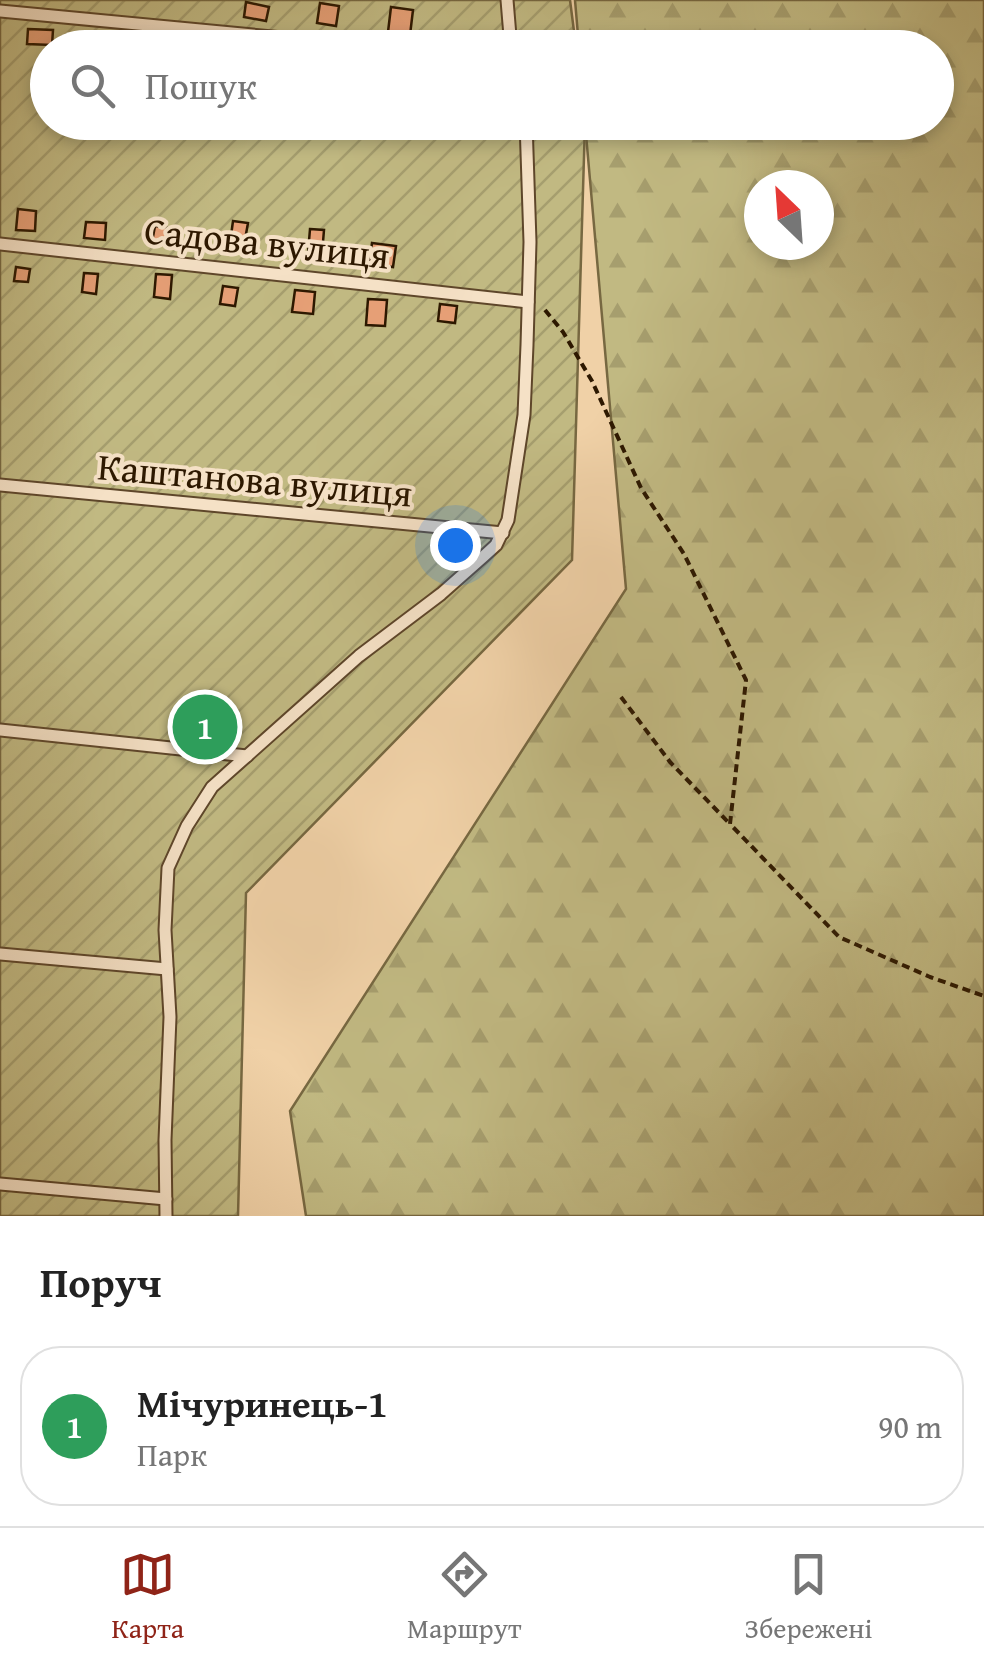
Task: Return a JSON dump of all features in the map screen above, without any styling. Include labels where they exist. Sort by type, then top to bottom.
[{"type":"lane","points":[[506,0],[509,30]]},
{"type":"lane","points":[[0,11],[200,30]]},
{"type":"lane","points":[[166,1216],[168,868],[198,806],[212,787],[359,656],[442,594],[496,546],[503,533],[512,503],[524,415],[530,242],[527,140]]},
{"type":"lane","name":"Садова вулиця","points":[[0,244],[528,295]]},
{"type":"lane","name":"Каштанова вулиця","points":[[0,486],[503,533]]},
{"type":"lane","points":[[0,730],[247,756]]},
{"type":"lane","points":[[0,954],[167,969]]},
{"type":"lane","points":[[0,1184],[166,1199]]},
{"type":"path","points":[[528,295],[563,332],[592,381],[640,488],[684,554],[746,680],[730,824]]},
{"type":"path","points":[[621,697],[670,762],[839,937],[984,996]]},
{"type":"green space","points":[[0,0],[570,0],[574,30],[30,30],[30,140],[584,140],[572,560],[246,893],[238,1216],[0,1216]]},
{"type":"green space","points":[[575,0],[984,0],[984,1216],[306,1216],[290,1111],[626,589],[586,140],[954,140],[954,30],[578,30]]},
{"type":"building","points":[[246,2],[269,7],[266,21],[244,17]]},
{"type":"building","points":[[320,3],[339,6],[336,26],[317,23]]},
{"type":"building","points":[[391,7],[413,10],[411,30],[388,30]]},
{"type":"building","points":[[18,209],[36,211],[35,231],[16,230]]},
{"type":"building","points":[[233,221],[248,223],[244,245],[230,243]]},
{"type":"building","points":[[86,222],[106,223],[105,240],[84,238]]},
{"type":"building","points":[[155,226],[177,229],[174,245],[152,242]]},
{"type":"building","points":[[310,229],[324,230],[322,254],[308,253]]},
{"type":"building","points":[[372,243],[396,246],[393,267],[369,264]]},
{"type":"building","points":[[16,267],[30,269],[28,282],[14,281]]},
{"type":"building","points":[[84,273],[98,274],[96,294],[82,292]]},
{"type":"building","points":[[156,274],[172,275],[170,299],[154,297]]},
{"type":"building","points":[[223,286],[238,288],[235,306],[220,304]]},
{"type":"building","points":[[295,290],[315,292],[313,314],[292,312]]},
{"type":"building","points":[[368,299],[387,300],[385,326],[366,325]]},
{"type":"building","points":[[440,304],[457,306],[455,323],[438,321]]},
{"type":"place","name":"Мічуринець-1","points":[[205,727]]}]
